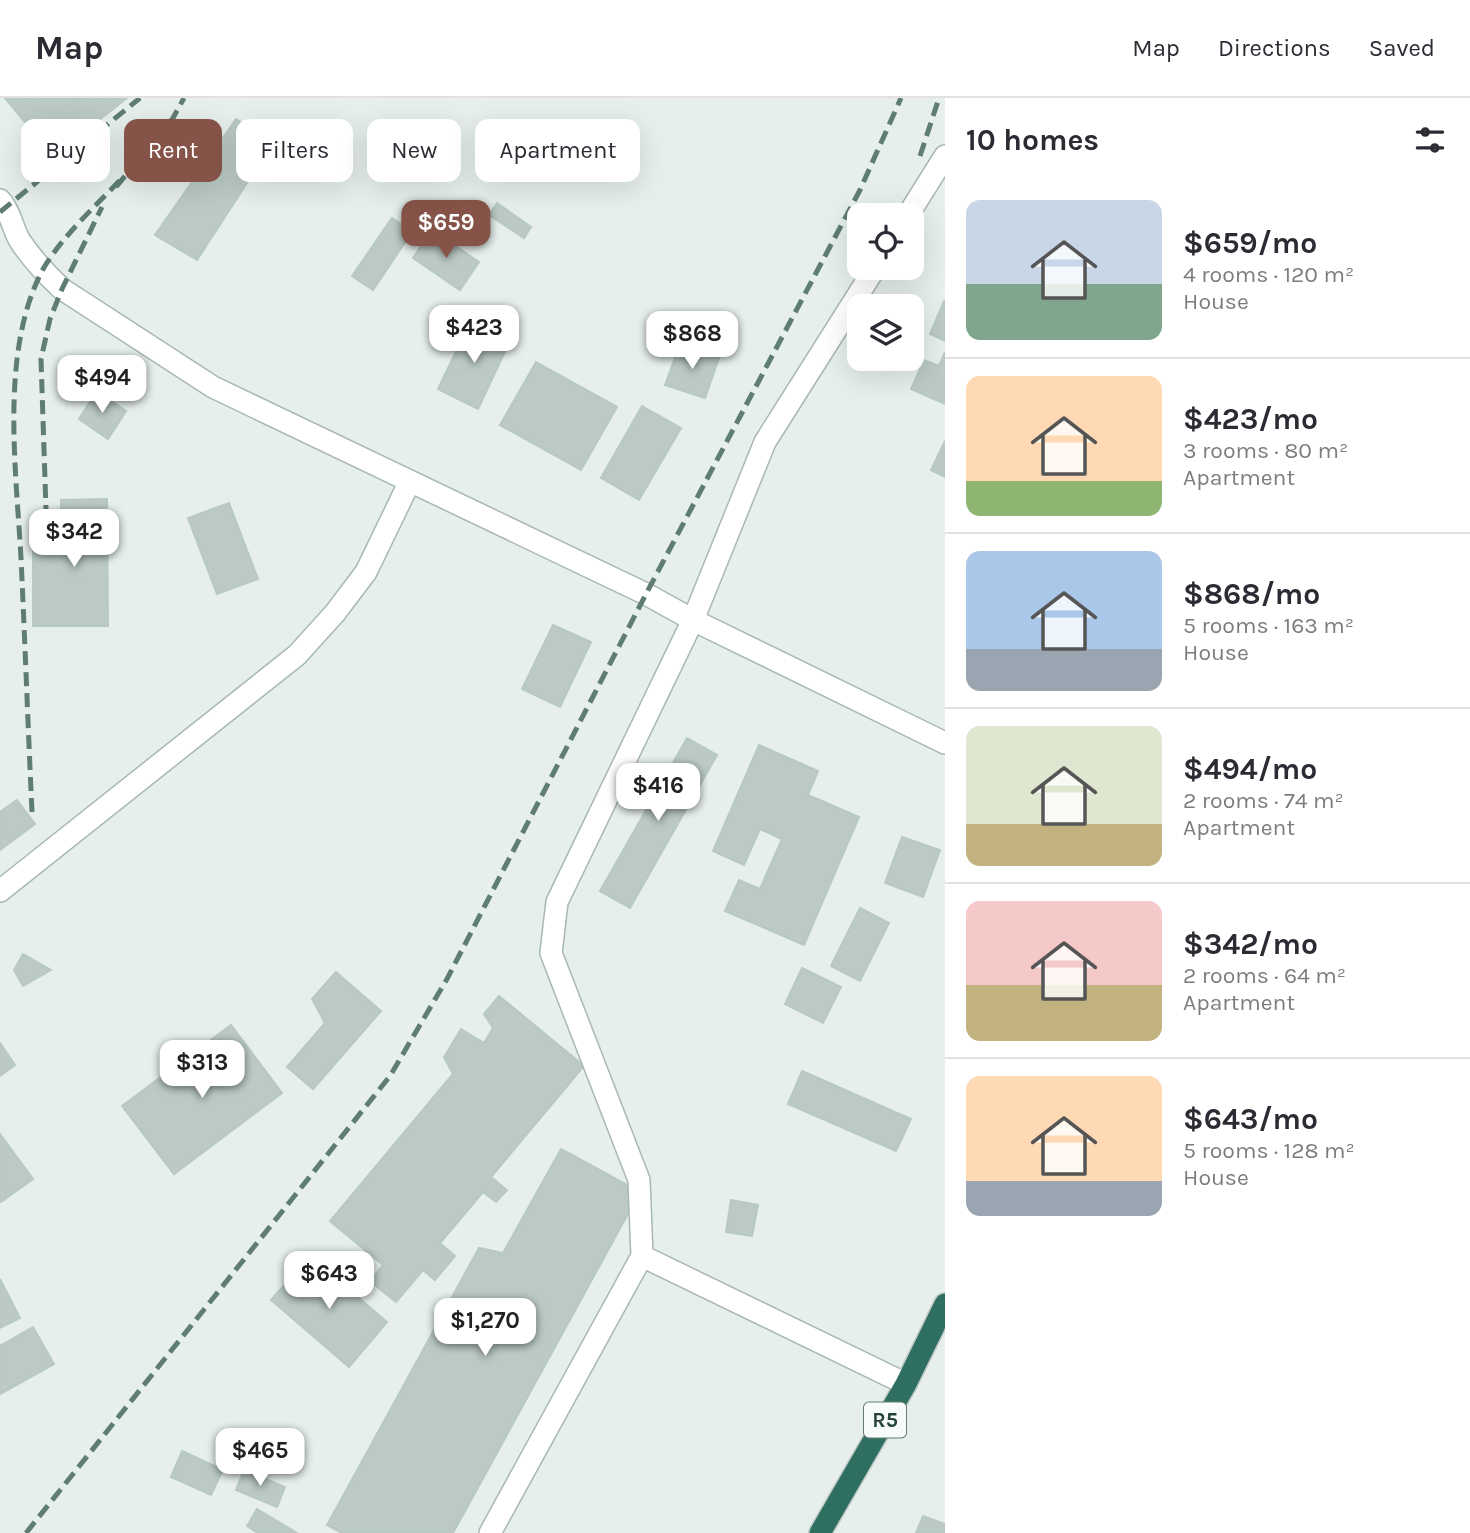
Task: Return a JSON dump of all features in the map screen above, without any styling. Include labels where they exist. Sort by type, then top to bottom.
[{"type":"highway","name":"R5","points":[[820,1533],[906,1384],[945,1304]]},
{"type":"street","points":[[916,203],[945,156]]},
{"type":"street","points":[[0,200],[6,207],[19,240],[42,270],[62,289],[213,387],[646,594],[693,620],[945,743]]},
{"type":"street","points":[[490,1533],[642,1256],[639,1180],[551,953],[557,902],[693,620],[765,442],[867,280]]},
{"type":"street","points":[[0,891],[298,655],[335,614],[366,572],[411,481]]},
{"type":"street","points":[[642,1256],[906,1384]]},
{"type":"building","points":[[5,98],[78,98],[52,119],[22,119]]},
{"type":"building","points":[[78,98],[127,98],[100,119],[52,119]]},
{"type":"building","points":[[236,119],[236,182],[248,182],[197,260],[155,235],[192,182],[222,182],[222,139]]},
{"type":"building","points":[[497,203],[531,227],[524,238],[489,215]]},
{"type":"building","points":[[392,218],[412,232],[373,290],[352,276]]},
{"type":"building","points":[[432,230],[479,262],[460,290],[413,258]]},
{"type":"building","points":[[945,301],[945,341],[930,334]]},
{"type":"building","points":[[470,322],[510,341],[478,409],[438,389]]},
{"type":"building","points":[[680,344],[719,358],[705,398],[665,385]]},
{"type":"building","points":[[945,352],[945,404],[911,389],[919,371],[924,371],[924,360],[939,366]]},
{"type":"building","points":[[536,362],[617,407],[581,470],[500,425]]},
{"type":"building","points":[[97,391],[126,411],[108,439],[79,419]]},
{"type":"building","points":[[642,406],[681,428],[639,500],[601,478]]},
{"type":"building","points":[[945,441],[945,477],[931,470]]},
{"type":"building","points":[[107,499],[108,626],[33,626],[33,545],[61,545],[61,500]]},
{"type":"building","points":[[229,503],[258,579],[217,594],[188,518]]},
{"type":"building","points":[[553,625],[591,642],[560,707],[522,689]]},
{"type":"building","points":[[687,738],[717,755],[630,908],[600,891]]},
{"type":"building","points":[[759,745],[818,771],[808,795],[859,817],[804,945],[725,911],[739,880],[760,889],[782,839],[760,829],[744,865],[713,851]]},
{"type":"building","points":[[17,800],[35,824],[0,850],[0,812]]},
{"type":"building","points":[[902,837],[940,850],[923,897],[885,883]]},
{"type":"building","points":[[860,908],[889,923],[860,981],[831,966]]},
{"type":"building","points":[[23,954],[51,970],[23,986],[14,970]]},
{"type":"building","points":[[802,968],[841,987],[823,1023],[785,1004]]},
{"type":"building","points":[[336,972],[381,1011],[313,1089],[287,1067],[325,1023],[312,999]]},
{"type":"building","points":[[499,996],[584,1066],[491,1177],[507,1190],[496,1202],[483,1192],[440,1243],[455,1256],[435,1280],[423,1270],[396,1302],[370,1281],[383,1265],[330,1221],[453,1074],[444,1057],[461,1029],[484,1043],[493,1028],[484,1014]]},
{"type":"building","points":[[231,1025],[282,1093],[174,1174],[122,1106]]},
{"type":"building","points":[[0,1043],[15,1065],[0,1076]]},
{"type":"building","points":[[802,1071],[911,1119],[896,1151],[788,1104]]},
{"type":"building","points":[[0,1134],[33,1179],[1,1202],[0,1201]]},
{"type":"building","points":[[561,1149],[640,1192],[453,1533],[342,1533],[327,1525],[479,1248],[503,1253]]},
{"type":"building","points":[[731,1200],[758,1205],[752,1236],[726,1232]]},
{"type":"building","points":[[310,1256],[387,1322],[349,1367],[271,1300]]},
{"type":"building","points":[[0,1279],[20,1318],[0,1328]]},
{"type":"building","points":[[33,1327],[54,1364],[0,1394],[0,1346]]},
{"type":"building","points":[[182,1451],[223,1470],[211,1495],[171,1477]]},
{"type":"building","points":[[244,1470],[285,1487],[277,1507],[236,1490]]},
{"type":"building","points":[[257,1509],[297,1533],[258,1533],[247,1526]]},
{"type":"building","points":[[923,1516],[945,1524],[945,1533],[916,1533]]},
{"type":"railway","points":[[0,212],[140,98]]},
{"type":"railway","points":[[116,187],[173,118],[184,98]]},
{"type":"railway","points":[[26,1533],[390,1076],[447,979],[646,594],[860,190],[901,98]]},
{"type":"railway","points":[[920,156],[939,98]]},
{"type":"railway","points":[[32,812],[14,449],[20,337],[29,303],[50,258],[122,178]]},
{"type":"railway","points":[[47,540],[41,359],[50,319],[62,289],[102,207]]}]
